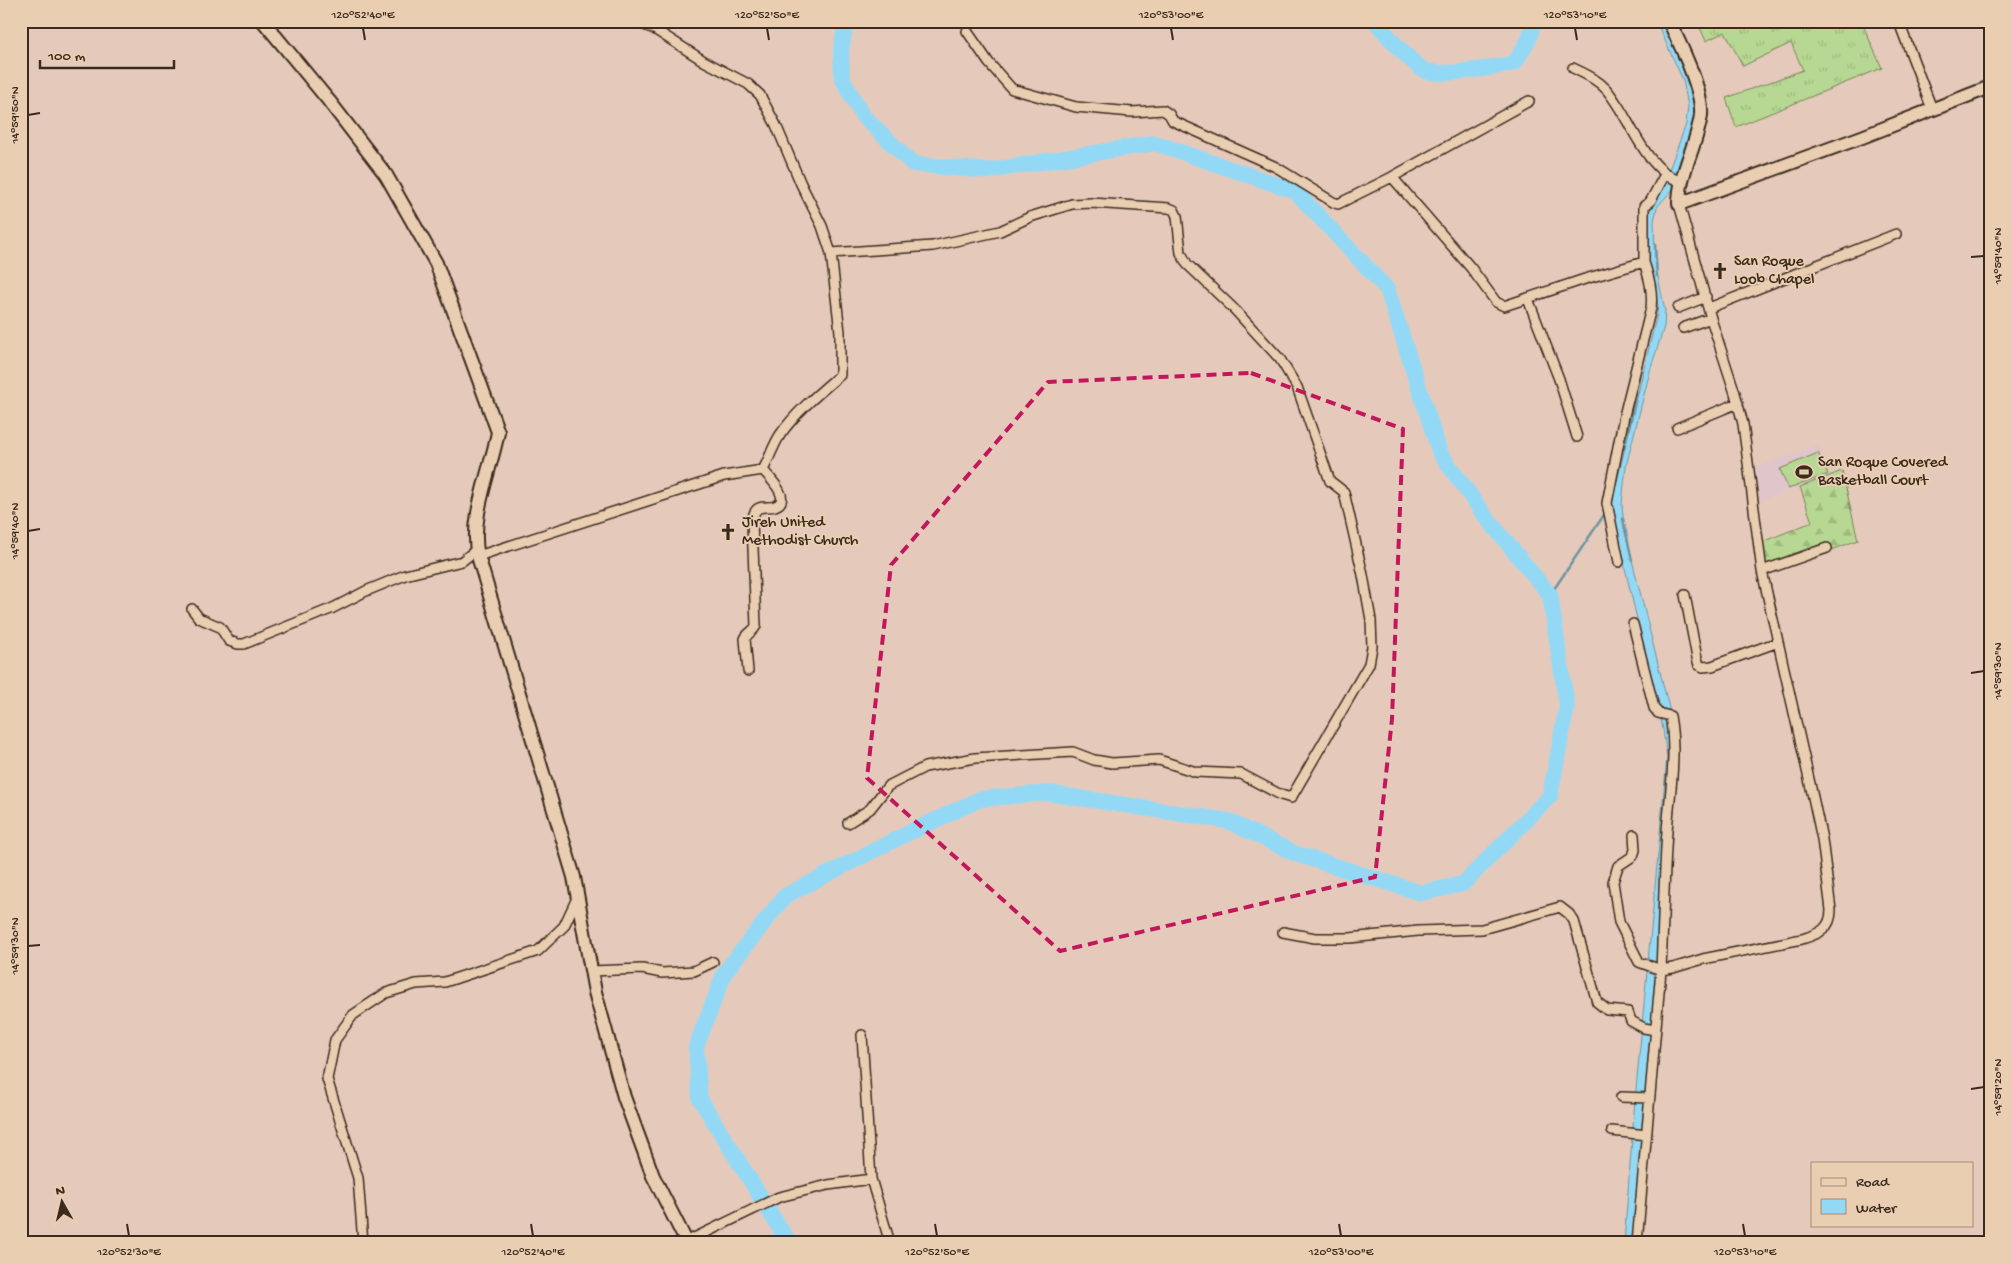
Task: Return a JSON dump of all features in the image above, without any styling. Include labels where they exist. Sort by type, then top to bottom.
[{"type":"street","points":[[263,21],[329,101],[386,175],[436,263],[498,432],[493,458],[476,519],[477,553],[574,877],[603,1028],[624,1097],[653,1176],[686,1242],[779,1197],[828,1185],[871,1179]]},
{"type":"street","points":[[634,21],[654,29],[704,61],[748,84],[760,95],[776,125],[801,184],[822,226],[830,252],[840,332],[840,375],[822,390],[785,430],[763,470]]},
{"type":"street","points":[[654,29],[677,21]]},
{"type":"street","points":[[1634,835],[1635,850],[1633,856],[1618,866],[1613,882],[1619,922],[1639,962],[1655,968],[1673,968],[1703,959],[1802,939],[1822,931],[1831,918],[1822,839],[1762,571],[1743,424],[1679,204],[1680,181],[1701,113],[1696,83],[1669,21]]},
{"type":"street","points":[[1900,25],[1932,110]]},
{"type":"street","points":[[967,31],[989,63],[1012,89],[1076,108],[1132,112],[1163,110],[1169,114],[1173,121],[1276,167],[1338,204],[1392,177],[1528,100]]},
{"type":"street","points":[[1573,68],[1593,78],[1606,89],[1654,163],[1666,174],[1680,181]]},
{"type":"street","points":[[1679,204],[1862,137],[1990,87]]},
{"type":"street","points":[[1619,562],[1608,503],[1624,416],[1651,308],[1651,286],[1644,262],[1644,206],[1650,202],[1666,174]]},
{"type":"street","points":[[1392,177],[1470,268],[1496,302],[1504,306],[1644,262]]},
{"type":"street","points":[[830,252],[933,246],[1000,231],[1030,217],[1072,204],[1091,203],[1169,208],[1174,210],[1177,216],[1181,253],[1188,264],[1235,310],[1280,359],[1297,387],[1330,480],[1344,492],[1363,575],[1371,620],[1372,647],[1369,664],[1291,798],[1281,795],[1241,774],[1196,772],[1159,760],[1112,763],[1094,760],[1073,752],[975,758],[925,767],[888,786],[870,809],[848,823]]},
{"type":"street","points":[[1708,308],[1896,234]]},
{"type":"street","points":[[1678,308],[1706,297]]},
{"type":"street","points":[[1528,299],[1559,379],[1578,437]]},
{"type":"street","points":[[1683,328],[1711,318]]},
{"type":"street","points":[[1677,428],[1738,403]]},
{"type":"street","points":[[192,609],[199,618],[220,627],[229,641],[244,644],[405,576],[462,561],[477,553],[724,476],[763,470]]},
{"type":"street","points":[[748,671],[745,639],[756,626],[752,522],[755,511],[759,508],[779,505],[781,495],[780,490],[763,470]]},
{"type":"street","points":[[1762,571],[1827,548]]},
{"type":"street","points":[[1685,595],[1699,665],[1703,667],[1712,666],[1778,642]]},
{"type":"street","points":[[1633,624],[1654,708],[1662,714],[1670,716],[1674,752],[1640,1135],[1638,1243]]},
{"type":"street","points":[[362,1243],[358,1178],[327,1079],[335,1040],[353,1015],[386,993],[416,984],[445,982],[538,951],[564,926],[578,896]]},
{"type":"street","points":[[1283,932],[1316,938],[1350,938],[1418,931],[1482,929],[1560,907],[1574,921],[1597,1002],[1607,1010],[1628,1012],[1631,1022],[1650,1029]]},
{"type":"street","points":[[591,971],[642,968],[662,972],[694,971],[713,962]]},
{"type":"street","points":[[862,1035],[871,1179],[890,1243]]},
{"type":"street","points":[[1621,1097],[1644,1098]]},
{"type":"street","points":[[1612,1132],[1640,1135]]},
{"type":"highlighted area","points":[[1251,373],[1403,429],[1392,719],[1375,877],[1060,951],[867,778],[891,565],[1048,382]]},
{"type":"shaded area","points":[[1818,445],[1830,475],[1756,503],[1751,469]]},
{"type":"green space","points":[[1697,21],[1861,21],[1882,68],[1736,127],[1726,98],[1803,70],[1791,43],[1743,66],[1725,32],[1706,41]]},
{"type":"green space","name":"San Roque Covered Basketball Court","points":[[1818,453],[1828,474],[1788,489],[1780,469]]},
{"type":"green space","points":[[1842,471],[1858,540],[1766,575],[1762,542],[1812,522],[1800,487]]},
{"type":"water","points":[[1656,21],[1665,21],[1691,78],[1697,115],[1680,176],[1674,188],[1657,207],[1654,221],[1655,262],[1665,311],[1664,327],[1650,371],[1626,466],[1622,504],[1624,528],[1671,716],[1678,756],[1669,862],[1656,974],[1634,1243],[1624,1243],[1635,1100],[1667,758],[1663,729],[1615,526],[1612,502],[1657,314],[1658,305],[1648,264],[1647,222],[1651,207],[1666,178],[1686,124],[1688,106],[1683,80]]},
{"type":"waterway","points":[[789,1243],[700,1099],[696,1047],[725,972],[785,896],[904,835],[980,799],[1047,793],[1228,821],[1296,854],[1421,893],[1463,884],[1550,796],[1567,706],[1550,595],[1485,516],[1440,453],[1387,289],[1295,191],[1155,143],[987,171],[913,164],[862,115],[842,78],[841,51],[846,21]]},
{"type":"waterway","points":[[1375,21],[1418,66],[1424,70],[1442,73],[1468,71],[1515,63],[1529,39],[1534,21]]},
{"type":"waterway","points":[[1655,244],[1657,276]]},
{"type":"waterway","points":[[1624,449],[1646,345]]},
{"type":"waterway","points":[[1550,595],[1606,512]]},
{"type":"waterway","points":[[1623,519],[1632,560]]},
{"type":"place","name":"San Roque Loob Chapel","points":[[1720,271]]},
{"type":"place","name":"San Roque Covered Basketball Court","points":[[1804,472]]},
{"type":"place","name":"Jireh United Methodist Church","points":[[728,532]]}]
